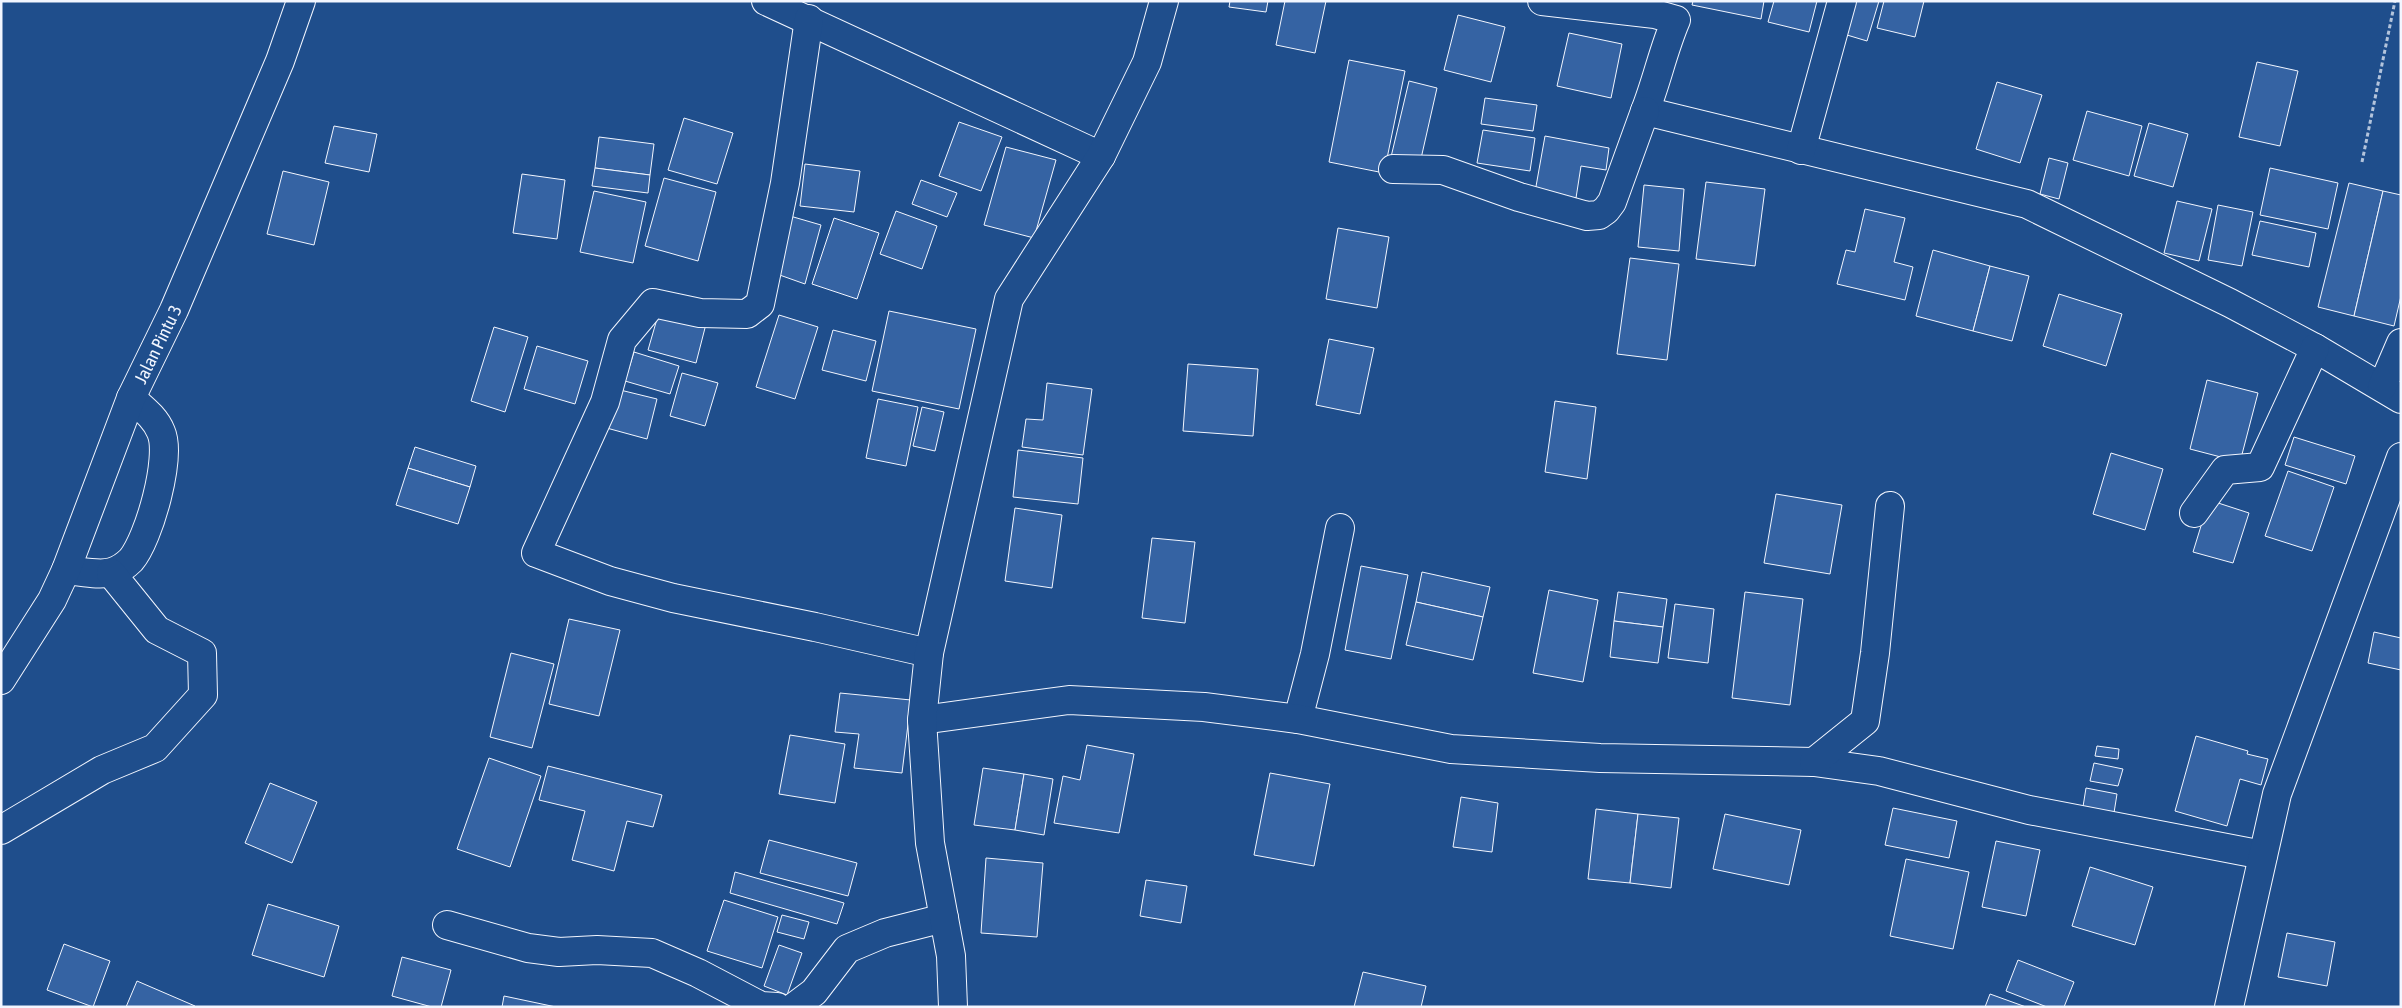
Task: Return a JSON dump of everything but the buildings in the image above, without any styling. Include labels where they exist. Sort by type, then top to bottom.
[{"type":"street","name":"Jalan Pintu 3","points":[[1,680],[52,600],[66,570],[130,398],[174,310],[280,61],[300,1]]},
{"type":"street","points":[[766,1],[809,19],[894,62],[998,107],[1102,156]]},
{"type":"street","points":[[953,1007],[951,956],[930,843],[922,720],[930,654],[1009,299],[1102,156],[1146,62],[1164,1]]},
{"type":"street","points":[[1393,169],[1443,170],[1527,199],[1587,216],[1599,215],[1612,202],[1644,111],[1655,87],[1668,39],[1679,11],[1655,14],[1542,1]]},
{"type":"street","points":[[1802,150],[1842,1]]},
{"type":"street","points":[[809,19],[785,183],[760,304],[747,314],[700,313],[653,303],[622,340],[605,402],[536,553],[610,581],[673,598],[815,626],[930,654]]},
{"type":"street","points":[[1644,111],[2027,204],[2221,299],[2315,348],[2391,393],[2401,343]]},
{"type":"street","points":[[2194,513],[2225,470],[2260,467],[2315,348]]},
{"type":"street","points":[[66,570],[110,573],[122,568],[132,559],[152,516],[160,484],[164,451],[162,433],[154,418],[130,398]]},
{"type":"street","points":[[2229,1007],[2277,794],[2401,457]]},
{"type":"street","points":[[1814,762],[1865,721],[1875,653],[1890,506]]},
{"type":"street","points":[[1298,719],[1315,654],[1340,528]]},
{"type":"street","points":[[1,830],[102,770],[155,748],[203,696],[202,653],[157,630],[110,573]]},
{"type":"street","points":[[922,720],[1069,700],[1204,707],[1298,719],[1451,750],[1600,758],[1814,762],[1879,771],[2029,810],[2263,855]]},
{"type":"street","points":[[794,1007],[814,992],[847,949],[885,933],[944,918]]},
{"type":"street","points":[[447,925],[528,948],[559,952],[597,950],[652,953],[698,973],[761,1006],[777,1007]]},
{"type":"path","points":[[2362,162],[2395,1]]}]
